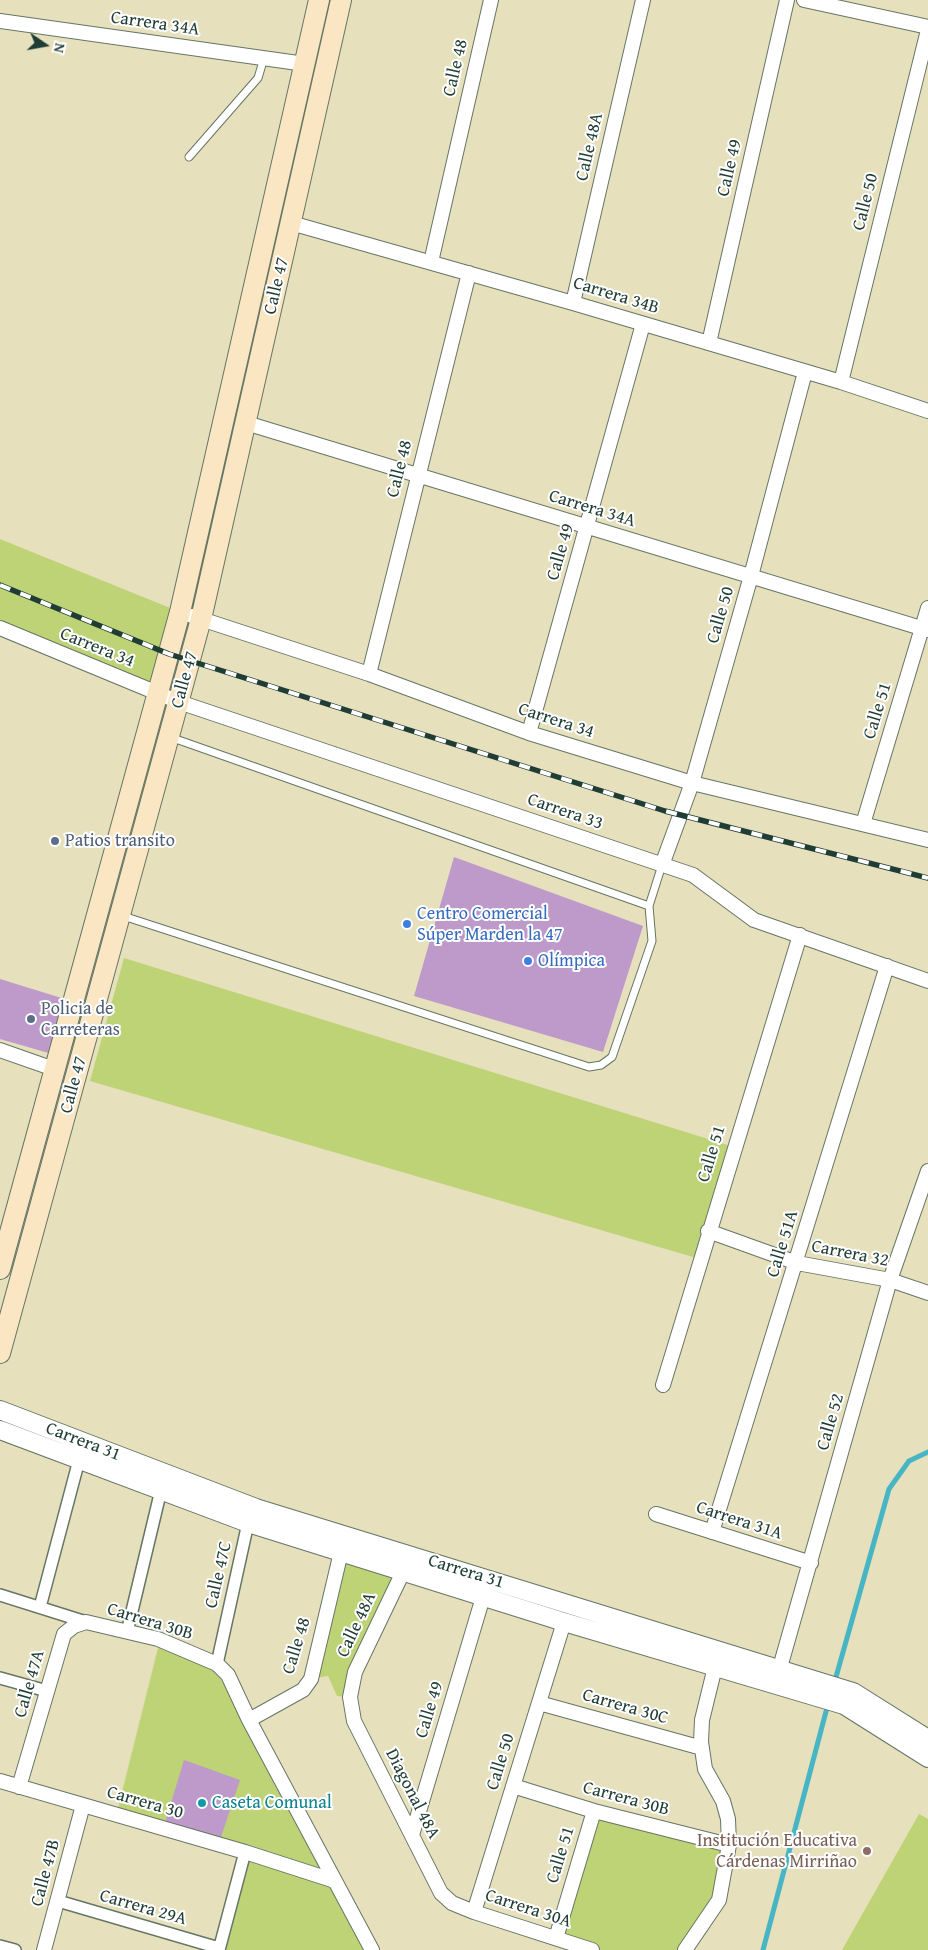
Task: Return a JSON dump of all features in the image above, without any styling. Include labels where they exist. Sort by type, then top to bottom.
[{"type":"main road","name":"Calle 47","points":[[0,1269],[180,612],[319,0]]},
{"type":"main road","name":"Calle 47","points":[[0,1353],[201,619],[341,0]]},
{"type":"street","name":"Calle 48","points":[[431,262],[491,0]]},
{"type":"street","name":"Calle 48A","points":[[573,303],[643,0]]},
{"type":"street","name":"Calle 49","points":[[710,343],[787,0]]},
{"type":"street","points":[[804,0],[840,4],[928,29]]},
{"type":"street","name":"Carrera 34A","points":[[0,21],[305,64]]},
{"type":"street","name":"Calle 50","points":[[841,382],[928,29]]},
{"type":"street","name":"Carrera 34B","points":[[291,223],[710,343],[841,382],[928,411]]},
{"type":"street","name":"Calle 48","points":[[369,674],[417,475],[469,273]]},
{"type":"street","name":"Calle 49","points":[[529,733],[643,324]]},
{"type":"street","name":"Calle 50","points":[[662,865],[692,783],[751,576],[805,372]]},
{"type":"street","name":"Carrera 34A","points":[[246,423],[926,630]]},
{"type":"street","name":"Calle 51","points":[[863,824],[926,630],[928,608]]},
{"type":"street","name":"Carrera 34","points":[[180,612],[369,674],[529,733],[692,783],[928,840]]},
{"type":"street","name":"Carrera 34","points":[[0,628],[179,702]]},
{"type":"street","name":"Carrera 33","points":[[179,702],[693,875],[754,920],[928,981]]},
{"type":"street","name":"Calle 51","points":[[663,1385],[708,1231],[800,935]]},
{"type":"street","name":"Calle 51A","points":[[712,1532],[797,1263],[887,966]]},
{"type":"street","points":[[0,1050],[54,1069]]},
{"type":"street","name":"Calle 52","points":[[777,1676],[811,1563],[890,1280],[928,1172]]},
{"type":"street","name":"Carrera 32","points":[[708,1231],[797,1263],[890,1280],[928,1293]]},
{"type":"street","name":"Carrera 31","points":[[0,1410],[152,1481],[248,1523],[715,1667],[777,1676]]},
{"type":"street","name":"Carrera 31","points":[[0,1430],[79,1460],[256,1508],[844,1697],[862,1714],[928,1758]]},
{"type":"street","points":[[40,1607],[79,1460]]},
{"type":"street","points":[[127,1632],[152,1481]]},
{"type":"street","name":"Carrera 31A","points":[[656,1514],[811,1563]]},
{"type":"street","name":"Calle 47C","points":[[217,1664],[248,1523]]},
{"type":"street","name":"Calle 48","points":[[249,1720],[303,1690],[311,1679],[341,1552]]},
{"type":"street","name":"Calle 48A","points":[[350,1697],[355,1672],[403,1572]]},
{"type":"street","name":"Carrera 30B","points":[[0,1594],[40,1607],[80,1624],[127,1632],[158,1640],[217,1664],[228,1675],[249,1720],[372,1950]]},
{"type":"street","name":"Calle 49","points":[[412,1834],[483,1597]]},
{"type":"street","name":"Calle 50","points":[[474,1912],[564,1622]]},
{"type":"street","name":"Calle 47A","points":[[19,1786],[64,1634],[80,1624]]},
{"type":"street","points":[[685,1950],[719,1900],[729,1845],[728,1819],[723,1802],[705,1769],[702,1748],[702,1720],[715,1667]]},
{"type":"street","points":[[0,1678],[47,1691]]},
{"type":"street","name":"Carrera 31","points":[[844,1697],[853,1692],[928,1739]]},
{"type":"street","name":"Diagonal 48A","points":[[350,1697],[354,1722],[441,1893],[452,1903]]},
{"type":"street","name":"Carrera 30C","points":[[539,1703],[702,1748]]},
{"type":"street","name":"Carrera 30","points":[[0,1781],[245,1852],[335,1881]]},
{"type":"street","name":"Carrera 30B","points":[[513,1786],[594,1811],[729,1845]]},
{"type":"street","name":"Calle 47B","points":[[44,1950],[83,1805]]},
{"type":"street","name":"Calle 51","points":[[556,1938],[594,1811]]},
{"type":"street","points":[[219,1949],[245,1852]]},
{"type":"street","name":"Carrera 29A","points":[[58,1901],[219,1949]]},
{"type":"street","name":"Carrera 30A","points":[[452,1903],[474,1912],[592,1950]]},
{"type":"street","points":[[0,1946],[14,1950]]},
{"type":"lane","points":[[189,156],[258,78],[264,58]]},
{"type":"lane","points":[[169,737],[649,906]]},
{"type":"lane","points":[[120,915],[589,1067],[601,1065],[612,1056],[652,941],[649,906],[662,865]]},
{"type":"green space","points":[[0,539],[180,612],[158,693],[0,628]]},
{"type":"green space","points":[[124,958],[734,1147],[700,1259],[90,1081]]},
{"type":"green space","points":[[341,1552],[403,1572],[350,1697],[337,1696],[328,1676],[311,1679]]},
{"type":"green space","points":[[159,1644],[207,1665],[235,1695],[332,1878],[117,1812]]},
{"type":"green space","points":[[595,1812],[729,1845],[719,1900],[685,1950],[592,1950],[556,1938]]},
{"type":"green space","points":[[919,1814],[928,1819],[928,1950],[842,1950]]},
{"type":"green space","points":[[246,1855],[335,1882],[370,1950],[222,1950]]},
{"type":"building","name":"Olímpica","points":[[454,857],[643,926],[603,1052],[414,996]]},
{"type":"building","name":"Policia de Carreteras","points":[[0,979],[68,1000],[52,1054],[0,1039]]},
{"type":"building","name":"Caseta Comunal","points":[[184,1760],[240,1780],[219,1843],[164,1826]]},
{"type":"waterway","points":[[834,1684],[889,1489],[909,1461],[928,1452]]},
{"type":"waterway","points":[[763,1950],[828,1704]]},
{"type":"railway","points":[[0,585],[169,654],[665,811],[928,878]]},
{"type":"place","name":"Patios transito","points":[[55,841]]},
{"type":"place","name":"Centro Comercial Súper Marden la 47","points":[[407,924]]},
{"type":"place","name":"Olímpica","points":[[528,961]]},
{"type":"place","name":"Policia de Carreteras","points":[[31,1019]]},
{"type":"place","name":"Caseta Comunal","points":[[202,1803]]},
{"type":"place","name":"Institución Educativa Cárdenas Mirriñao","points":[[867,1851]]}]
